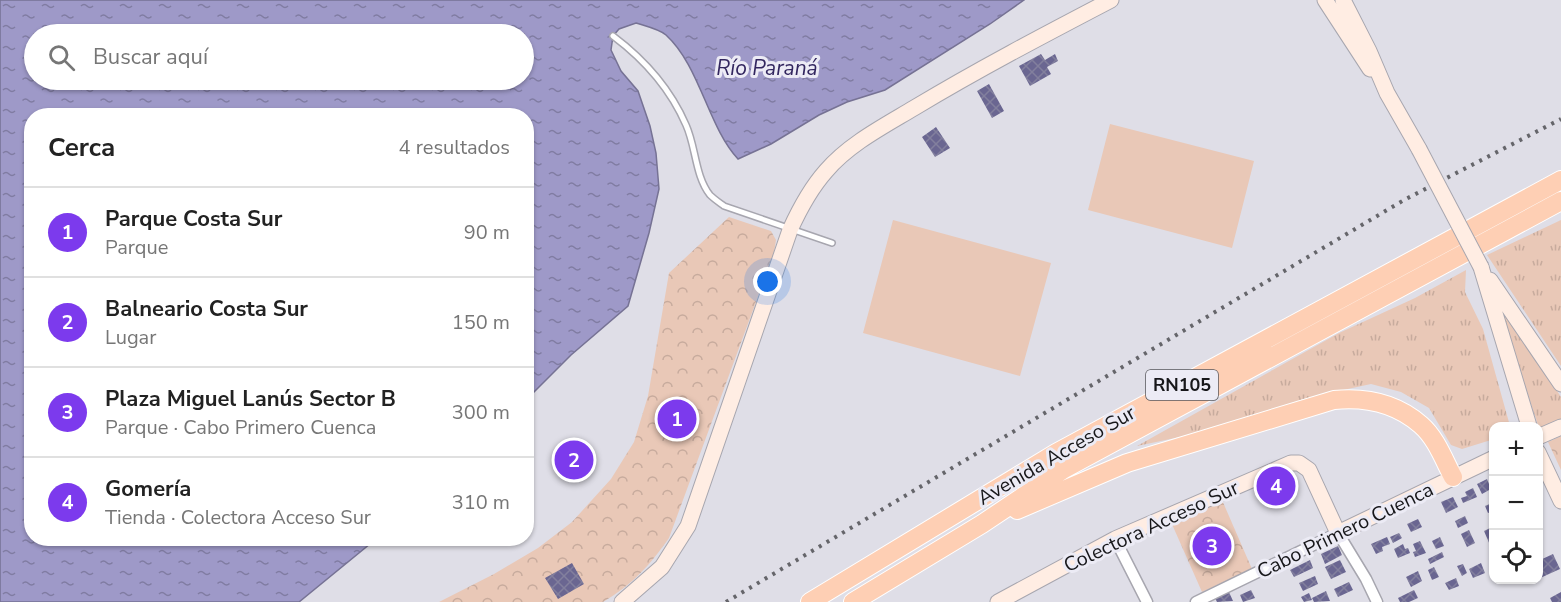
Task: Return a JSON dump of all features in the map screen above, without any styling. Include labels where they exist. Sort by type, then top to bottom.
[{"type":"highway","name":"Avenida Acceso Sur","points":[[810,602],[1056,453],[1561,180]]},
{"type":"highway","name":"Avenida Acceso Sur","points":[[853,602],[982,524],[1064,469],[1561,201]]},
{"type":"highway","points":[[982,524],[1128,463],[1334,400],[1355,398],[1382,403],[1401,411],[1422,426],[1435,442],[1453,477]]},
{"type":"main road","points":[[622,602],[662,567],[688,526],[790,230],[802,204],[826,170],[878,130],[975,71],[1110,0]]},
{"type":"main road","points":[[1325,0],[1387,93],[1481,267],[1561,384]]},
{"type":"main road","points":[[1343,0],[1387,93]]},
{"type":"main road","points":[[1481,267],[1528,422]]},
{"type":"main road","points":[[1543,435],[1561,427]]},
{"type":"main road","name":"Cabo Primero Cuenca","points":[[1338,533],[1489,460]]},
{"type":"main road","points":[[1543,461],[1561,501]]},
{"type":"main road","name":"Colectora Acceso Sur","points":[[998,602],[1115,539],[1291,464],[1299,463],[1309,470],[1338,533]]},
{"type":"street","name":"Cabo Primero Cuenca","points":[[1196,602],[1338,533]]},
{"type":"street","points":[[1338,533],[1377,602]]},
{"type":"street","points":[[1115,539],[1147,602]]},
{"type":"lane","points":[[614,36],[636,53],[657,75],[686,125],[700,177],[710,195],[724,206],[832,243]]},
{"type":"green space","points":[[1110,124],[1254,161],[1232,248],[1088,210]]},
{"type":"green space","points":[[729,217],[771,231],[776,240],[774,253],[669,538],[662,548],[632,581],[603,602],[439,602],[538,548],[572,522],[611,479],[634,442],[648,396],[669,273]]},
{"type":"green space","points":[[893,220],[1051,263],[1020,376],[863,333]]},
{"type":"green space","points":[[1561,220],[1561,366],[1487,255]]},
{"type":"green space","points":[[1466,270],[1465,292],[1483,329],[1509,422],[1489,422],[1489,441],[1462,449],[1451,445],[1429,408],[1401,392],[1371,384],[1320,395],[1218,429],[1137,446],[1339,333],[1415,298]]},
{"type":"green space","points":[[1494,293],[1561,397],[1561,419],[1543,426],[1543,422],[1537,422]]},
{"type":"green space","points":[[1561,436],[1561,470],[1548,442]]},
{"type":"green space","points":[[1222,500],[1252,569],[1202,592],[1171,522]]},
{"type":"water","name":"Río Paraná","points":[[0,0],[1024,0],[885,90],[847,102],[819,115],[771,144],[738,159],[719,130],[696,79],[678,48],[666,35],[656,29],[636,23],[619,29],[613,36],[611,50],[621,71],[638,91],[656,153],[659,189],[649,233],[628,306],[571,355],[534,392],[534,108],[24,108],[24,546],[367,546],[299,602],[0,602]]},
{"type":"building","points":[[1041,54],[1045,60],[1055,54],[1058,61],[1047,67],[1051,74],[1030,86],[1019,66]]},
{"type":"building","points":[[989,84],[1004,111],[992,118],[977,91]]},
{"type":"building","points":[[936,127],[950,148],[935,157],[922,137]]},
{"type":"building","points":[[1487,479],[1489,490],[1482,494],[1477,484]]},
{"type":"building","points":[[1473,488],[1477,497],[1463,503],[1461,498],[1467,496],[1465,492]]},
{"type":"building","points":[[1453,497],[1458,507],[1446,513],[1441,502]]},
{"type":"building","points":[[1465,516],[1468,523],[1458,528],[1455,521]]},
{"type":"building","points":[[1418,519],[1422,527],[1411,532],[1407,524]]},
{"type":"building","points":[[1489,528],[1489,543],[1484,531]]},
{"type":"building","points":[[1469,530],[1475,543],[1467,547],[1461,534]]},
{"type":"building","points":[[1203,532],[1211,550],[1199,556],[1191,538]]},
{"type":"building","points":[[1399,533],[1402,538],[1393,543],[1390,537]]},
{"type":"building","points":[[1387,537],[1390,544],[1382,547],[1383,551],[1376,554],[1371,544]]},
{"type":"building","points":[[1440,537],[1444,546],[1436,549],[1432,541]]},
{"type":"building","points":[[1420,541],[1426,553],[1415,557],[1413,552],[1416,551],[1413,544]]},
{"type":"building","points":[[1403,544],[1410,553],[1398,558],[1394,549]]},
{"type":"building","points":[[1338,546],[1342,555],[1325,564],[1321,554]]},
{"type":"building","points":[[1442,552],[1444,557],[1430,564],[1428,559]]},
{"type":"building","points":[[1553,554],[1560,569],[1543,577],[1543,559]]},
{"type":"building","points":[[1310,560],[1313,568],[1294,577],[1290,570]]},
{"type":"building","points":[[1340,560],[1346,572],[1331,579],[1325,567]]},
{"type":"building","points":[[572,563],[584,584],[558,599],[545,578]]},
{"type":"building","points":[[1481,563],[1485,573],[1473,578],[1469,569]]},
{"type":"building","points":[[1463,564],[1467,573],[1462,576],[1457,566]]},
{"type":"building","points":[[1434,567],[1439,577],[1432,580],[1428,570]]},
{"type":"building","points":[[1418,571],[1422,581],[1411,587],[1406,577]]},
{"type":"building","points":[[1315,576],[1318,584],[1303,591],[1299,583]]},
{"type":"building","points":[[1456,578],[1459,586],[1449,590],[1445,583]]},
{"type":"building","points":[[1349,582],[1353,590],[1338,597],[1334,589]]},
{"type":"building","points":[[1251,590],[1255,598],[1243,602],[1240,595]]},
{"type":"building","points":[[1414,590],[1418,598],[1409,602],[1400,602],[1398,598]]},
{"type":"building","points":[[1326,591],[1330,601],[1314,602],[1312,598]]},
{"type":"building","points":[[1229,592],[1233,601],[1217,602],[1215,598]]},
{"type":"building","points":[[1561,592],[1561,602],[1552,602],[1550,598]]},
{"type":"building","points":[[1309,593],[1312,600],[1304,602],[1301,597]]},
{"type":"railway","points":[[726,602],[1404,200],[1561,119]]},
{"type":"place","name":"Parque Costa Sur","points":[[677,419]]},
{"type":"place","name":"Balneario Costa Sur","points":[[574,460]]},
{"type":"place","name":"Gomería","points":[[1276,486]]},
{"type":"place","name":"Plaza Miguel Lanús Sector B","points":[[1212,546]]}]
